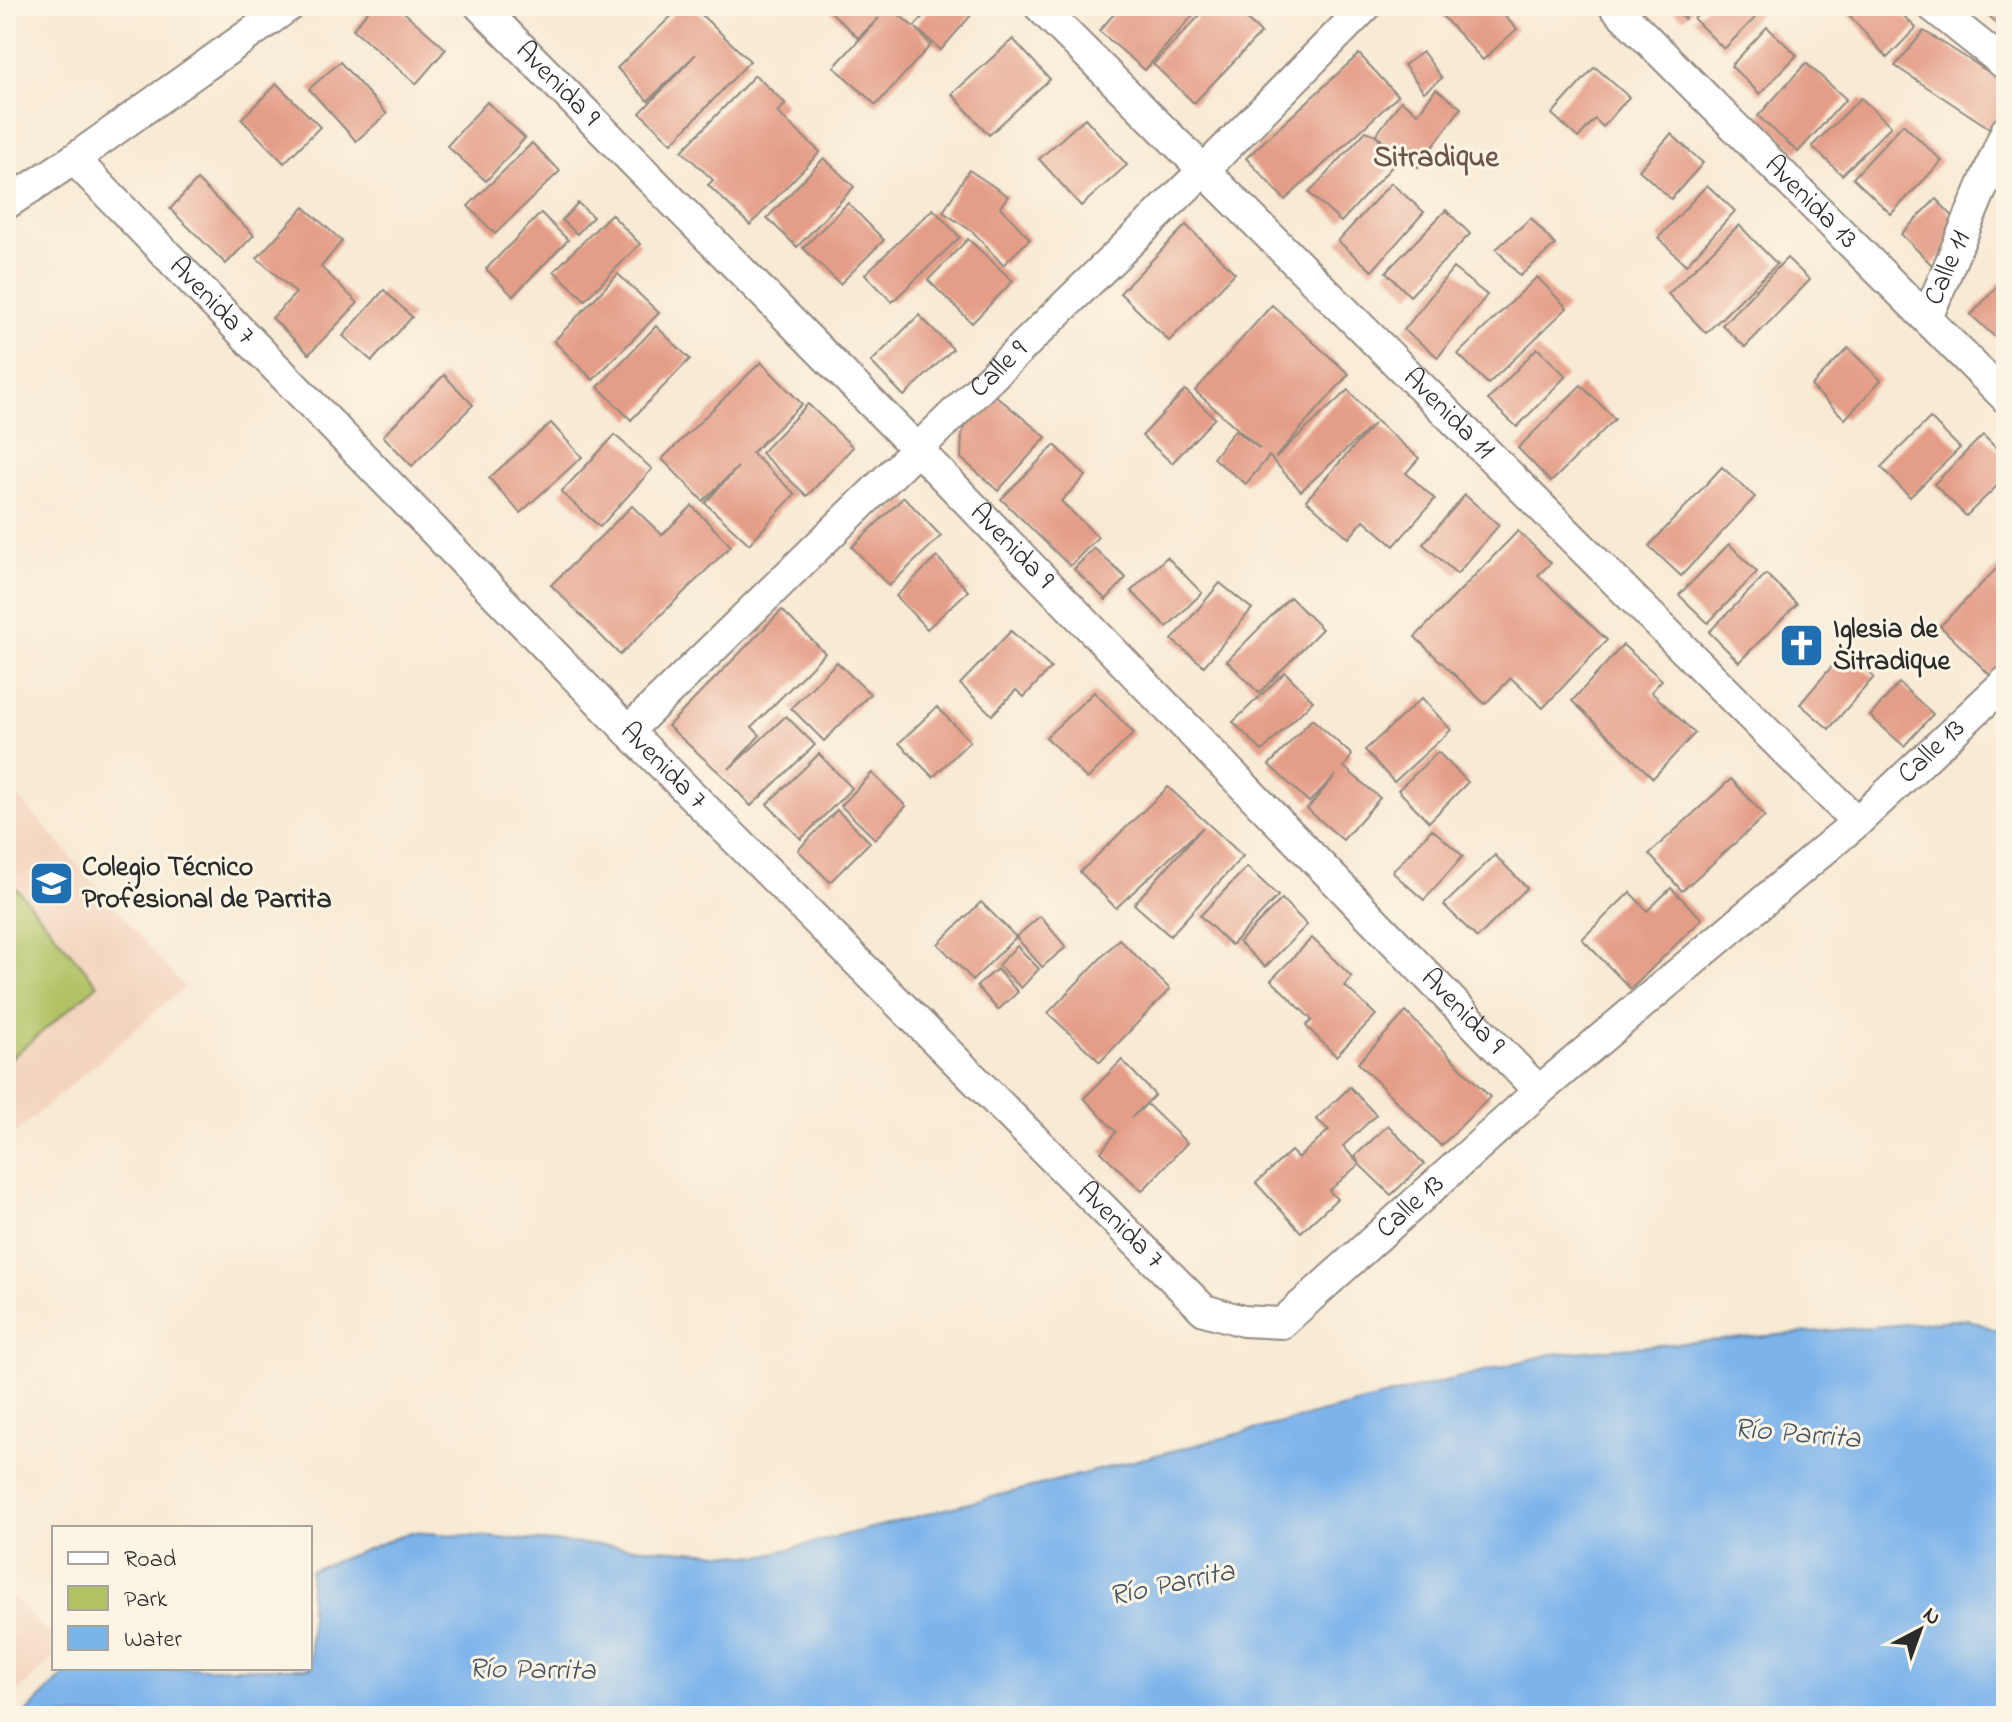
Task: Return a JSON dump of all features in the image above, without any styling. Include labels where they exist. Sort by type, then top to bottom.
[{"type":"street","points":[[6,204],[289,6]]},
{"type":"street","name":"Avenida 9","points":[[480,6],[918,450],[1539,1091]]},
{"type":"street","name":"Avenida 11","points":[[1039,6],[1857,822]]},
{"type":"street","name":"Calle 9","points":[[628,731],[1204,170],[1366,6]]},
{"type":"street","name":"Avenida 13","points":[[1614,6],[2006,398]]},
{"type":"street","points":[[1932,6],[2006,65]]},
{"type":"street","name":"Calle 11","points":[[1927,318],[2006,131]]},
{"type":"street","name":"Avenida 7","points":[[74,159],[628,731],[1204,1310],[1243,1321],[1282,1323]]},
{"type":"street","name":"Calle 13","points":[[1282,1323],[1539,1091],[1857,822],[2006,682]]},
{"type":"shaded area","name":"Colegio Técnico Profesional de Parrita","points":[[6,782],[184,987],[6,1141]]},
{"type":"shaded area","points":[[6,1590],[52,1638],[52,1660],[6,1702]]},
{"type":"green space","points":[[6,876],[98,985],[6,1062]]},
{"type":"water","name":"Río Parrita","points":[[1967,1319],[2006,1334],[2006,1716],[23,1716],[69,1670],[312,1670],[312,1570],[411,1532],[762,1556],[1551,1354]]},
{"type":"building","points":[[372,6],[397,6],[446,49],[416,84],[353,29]]},
{"type":"building","points":[[567,6],[590,6],[580,17]]},
{"type":"building","points":[[682,6],[692,6],[750,61],[672,143],[640,113],[696,54],[648,101],[617,68]]},
{"type":"building","points":[[825,6],[891,6],[914,27],[932,6],[979,6],[941,50],[916,28],[931,45],[876,105],[834,67],[879,18],[858,38]]},
{"type":"building","points":[[1121,6],[1201,6],[1145,70],[1099,31]]},
{"type":"building","points":[[1209,6],[1232,6],[1261,33],[1194,103],[1153,64]]},
{"type":"building","points":[[1256,6],[1276,6],[1267,16]]},
{"type":"building","points":[[1433,6],[1495,6],[1517,29],[1483,60]]},
{"type":"building","points":[[1668,6],[1695,6],[1684,19]]},
{"type":"building","points":[[1707,6],[1767,6],[1724,49],[1694,19]]},
{"type":"building","points":[[1859,6],[1894,6],[1916,28],[1887,58],[1849,15]]},
{"type":"building","points":[[1989,6],[2006,6],[2006,32],[1984,11]]},
{"type":"building","points":[[1767,27],[1797,55],[1760,94],[1731,66]]},
{"type":"building","points":[[1924,31],[2006,83],[2006,139],[1895,66]]},
{"type":"building","points":[[1013,39],[1050,79],[989,135],[952,94]]},
{"type":"building","points":[[1423,52],[1442,78],[1424,92],[1404,65]]},
{"type":"building","points":[[1359,54],[1398,96],[1285,200],[1246,158]]},
{"type":"building","points":[[340,62],[387,114],[356,141],[309,89]]},
{"type":"building","points":[[1806,63],[1846,99],[1798,152],[1758,116]]},
{"type":"building","points":[[1595,67],[1629,97],[1603,127],[1595,119],[1578,138],[1552,114]]},
{"type":"building","points":[[755,75],[786,104],[777,112],[820,152],[750,225],[708,185],[713,180],[682,151]]},
{"type":"building","points":[[277,84],[320,127],[284,163],[241,119]]},
{"type":"building","points":[[1436,89],[1461,108],[1418,167],[1376,135],[1401,101],[1418,113]]},
{"type":"building","points":[[1861,98],[1891,126],[1842,175],[1812,146]]},
{"type":"building","points":[[487,102],[525,138],[486,181],[447,146]]},
{"type":"building","points":[[1085,118],[1127,165],[1081,206],[1039,159]]},
{"type":"building","points":[[1903,124],[1942,161],[1891,214],[1853,178]]},
{"type":"building","points":[[1366,131],[1376,135],[1398,160],[1341,222],[1309,193]]},
{"type":"building","points":[[1671,134],[1703,163],[1671,199],[1639,170]]},
{"type":"building","points":[[532,143],[560,171],[495,234],[468,206]]},
{"type":"building","points":[[824,158],[854,187],[797,247],[767,218]]},
{"type":"building","points":[[969,170],[1008,196],[1000,207],[1030,239],[1003,265],[973,232],[943,212]]},
{"type":"building","points":[[197,180],[254,235],[226,264],[170,209]]},
{"type":"building","points":[[1391,183],[1424,212],[1372,271],[1338,241]]},
{"type":"building","points":[[1707,185],[1735,211],[1686,265],[1658,238]]},
{"type":"building","points":[[1936,199],[1967,231],[1932,265],[1901,234]]},
{"type":"building","points":[[578,203],[593,217],[577,234],[562,220]]},
{"type":"building","points":[[848,203],[884,240],[840,284],[803,248]]},
{"type":"building","points":[[304,207],[342,241],[321,267],[358,303],[309,354],[272,318],[296,293],[257,258]]},
{"type":"building","points":[[933,209],[960,237],[892,302],[865,274]]},
{"type":"building","points":[[1446,210],[1470,234],[1410,296],[1386,272]]},
{"type":"building","points":[[541,213],[568,240],[513,296],[486,269]]},
{"type":"building","points":[[611,214],[640,244],[585,300],[554,271]]},
{"type":"building","points":[[1531,218],[1555,245],[1520,276],[1496,249]]},
{"type":"building","points":[[1186,225],[1235,273],[1169,341],[1120,293]]},
{"type":"building","points":[[1739,225],[1777,264],[1706,333],[1668,294]]},
{"type":"building","points":[[968,239],[1013,281],[972,323],[928,280]]},
{"type":"building","points":[[1787,258],[1810,280],[1745,347],[1722,325]]},
{"type":"building","points":[[1453,268],[1487,295],[1438,357],[1404,330]]},
{"type":"building","points":[[618,274],[659,313],[593,380],[554,341]]},
{"type":"building","points":[[1537,277],[1567,308],[1488,384],[1458,354]]},
{"type":"building","points":[[2002,281],[2006,285],[2006,347],[1971,315]]},
{"type":"building","points":[[384,290],[412,317],[372,361],[343,336]]},
{"type":"building","points":[[1272,305],[1349,374],[1275,458],[1348,390],[1376,421],[1419,458],[1406,473],[1435,499],[1394,546],[1364,520],[1349,538],[1306,500],[1374,424],[1301,491],[1269,456],[1246,484],[1213,458],[1235,430],[1260,449],[1195,391]]},
{"type":"building","points":[[919,315],[953,349],[904,396],[871,362]]},
{"type":"building","points":[[656,326],[690,359],[631,420],[598,387]]},
{"type":"building","points":[[1537,348],[1566,376],[1517,427],[1488,400]]},
{"type":"building","points":[[1848,348],[1881,380],[1845,419],[1811,386]]},
{"type":"building","points":[[761,362],[802,404],[752,453],[795,494],[749,544],[705,503],[738,467],[703,501],[662,459]]},
{"type":"building","points":[[444,375],[473,405],[412,466],[383,436]]},
{"type":"building","points":[[1581,385],[1615,419],[1551,482],[1518,448]]},
{"type":"building","points":[[984,386],[1046,437],[998,491],[961,458],[962,434]]},
{"type":"building","points":[[1185,390],[1215,418],[1172,463],[1142,436]]},
{"type":"building","points":[[808,404],[853,447],[807,496],[761,453]]},
{"type":"building","points":[[1930,418],[1960,448],[1910,497],[1881,467]]},
{"type":"building","points":[[551,423],[582,457],[520,513],[489,478]]},
{"type":"building","points":[[615,435],[652,469],[600,527],[561,492]]},
{"type":"building","points":[[1983,435],[2006,458],[2006,477],[1966,516],[1934,484]]},
{"type":"building","points":[[1055,445],[1086,476],[1061,501],[1098,537],[1070,566],[1001,499]]},
{"type":"building","points":[[1722,467],[1755,497],[1681,576],[1649,546]]},
{"type":"building","points":[[1465,495],[1499,525],[1457,574],[1423,544]]},
{"type":"building","points":[[904,497],[941,536],[889,586],[852,547]]},
{"type":"building","points":[[632,506],[662,535],[692,506],[731,546],[620,655],[551,585]]},
{"type":"building","points":[[1518,531],[1551,563],[1538,575],[1607,640],[1543,708],[1511,678],[1485,704],[1415,637]]},
{"type":"building","points":[[1729,544],[1757,572],[1708,623],[1679,595]]},
{"type":"building","points":[[1094,548],[1126,578],[1106,600],[1074,569]]},
{"type":"building","points":[[937,557],[968,591],[927,629],[896,596]]},
{"type":"building","points":[[1167,557],[1202,593],[1167,627],[1131,591]]},
{"type":"building","points":[[2006,559],[2006,663],[1992,677],[1940,626]]},
{"type":"building","points":[[1766,574],[1797,604],[1739,662],[1709,632]]},
{"type":"building","points":[[1220,583],[1252,609],[1204,666],[1172,640]]},
{"type":"building","points":[[1290,597],[1322,629],[1259,693],[1227,661]]},
{"type":"building","points":[[782,610],[825,653],[752,727],[760,735],[729,769],[786,716],[815,745],[751,806],[668,726]]},
{"type":"building","points":[[1011,631],[1051,668],[1024,697],[1016,690],[992,715],[960,684]]},
{"type":"building","points":[[1623,645],[1662,680],[1651,692],[1695,733],[1653,778],[1572,701]]},
{"type":"building","points":[[1844,652],[1874,677],[1829,729],[1800,704]]},
{"type":"building","points":[[837,662],[870,694],[824,741],[791,708]]},
{"type":"building","points":[[1285,672],[1313,701],[1262,751],[1233,722]]},
{"type":"building","points":[[1899,683],[1933,714],[1904,746],[1870,716]]},
{"type":"building","points":[[1094,692],[1134,733],[1087,779],[1046,737]]},
{"type":"building","points":[[1422,698],[1451,730],[1394,782],[1365,750]]},
{"type":"building","points":[[937,707],[970,741],[933,777],[899,743]]},
{"type":"building","points":[[1312,719],[1352,755],[1344,767],[1380,798],[1343,840],[1307,809],[1336,775],[1309,802],[1269,765]]},
{"type":"building","points":[[1438,752],[1468,782],[1429,822],[1398,790]]},
{"type":"building","points":[[819,754],[852,788],[801,839],[767,804]]},
{"type":"building","points":[[872,773],[906,806],[875,839],[841,806]]},
{"type":"building","points":[[1731,779],[1765,816],[1682,891],[1649,854]]},
{"type":"building","points":[[1168,787],[1243,856],[1170,936],[1134,904],[1203,827],[1116,908],[1080,872]]},
{"type":"building","points":[[837,810],[870,842],[830,882],[798,850]]},
{"type":"building","points":[[1432,829],[1463,856],[1424,900],[1392,872]]},
{"type":"building","points":[[1495,855],[1527,888],[1477,938],[1444,905]]},
{"type":"building","points":[[1247,867],[1278,896],[1231,945],[1200,916]]},
{"type":"building","points":[[1671,888],[1702,919],[1631,989],[1582,939],[1630,892],[1647,911]]},
{"type":"building","points":[[1282,899],[1307,925],[1265,967],[1239,942]]},
{"type":"building","points":[[981,902],[1016,937],[973,980],[938,944]]},
{"type":"building","points":[[1040,916],[1066,947],[1042,967],[1016,937]]},
{"type":"building","points":[[1312,938],[1352,977],[1345,986],[1376,1015],[1336,1056],[1306,1026],[1312,1020],[1271,980]]},
{"type":"building","points":[[1119,939],[1170,989],[1100,1062],[1048,1013]]},
{"type":"building","points":[[1017,946],[1039,969],[1021,988],[998,965]]},
{"type":"building","points":[[997,969],[1018,992],[998,1010],[977,986]]},
{"type":"building","points":[[1406,1012],[1490,1097],[1441,1146],[1358,1063]]},
{"type":"building","points":[[1122,1060],[1155,1095],[1131,1118],[1147,1104],[1187,1143],[1142,1191],[1101,1152],[1116,1132],[1084,1098]]},
{"type":"building","points":[[1350,1087],[1376,1115],[1343,1146],[1359,1164],[1329,1191],[1337,1199],[1301,1232],[1256,1183],[1291,1151],[1298,1158],[1329,1130],[1316,1119]]},
{"type":"building","points":[[1388,1125],[1424,1164],[1391,1195],[1359,1164],[1355,1156]]},
{"type":"place","name":"Iglesia de Sitradique","points":[[1802,646]]},
{"type":"place","name":"Colegio Técnico Profesional de Parrita","points":[[51,884]]},
{"type":"district","name":"Sitradique","points":[[1436,159]]}]
